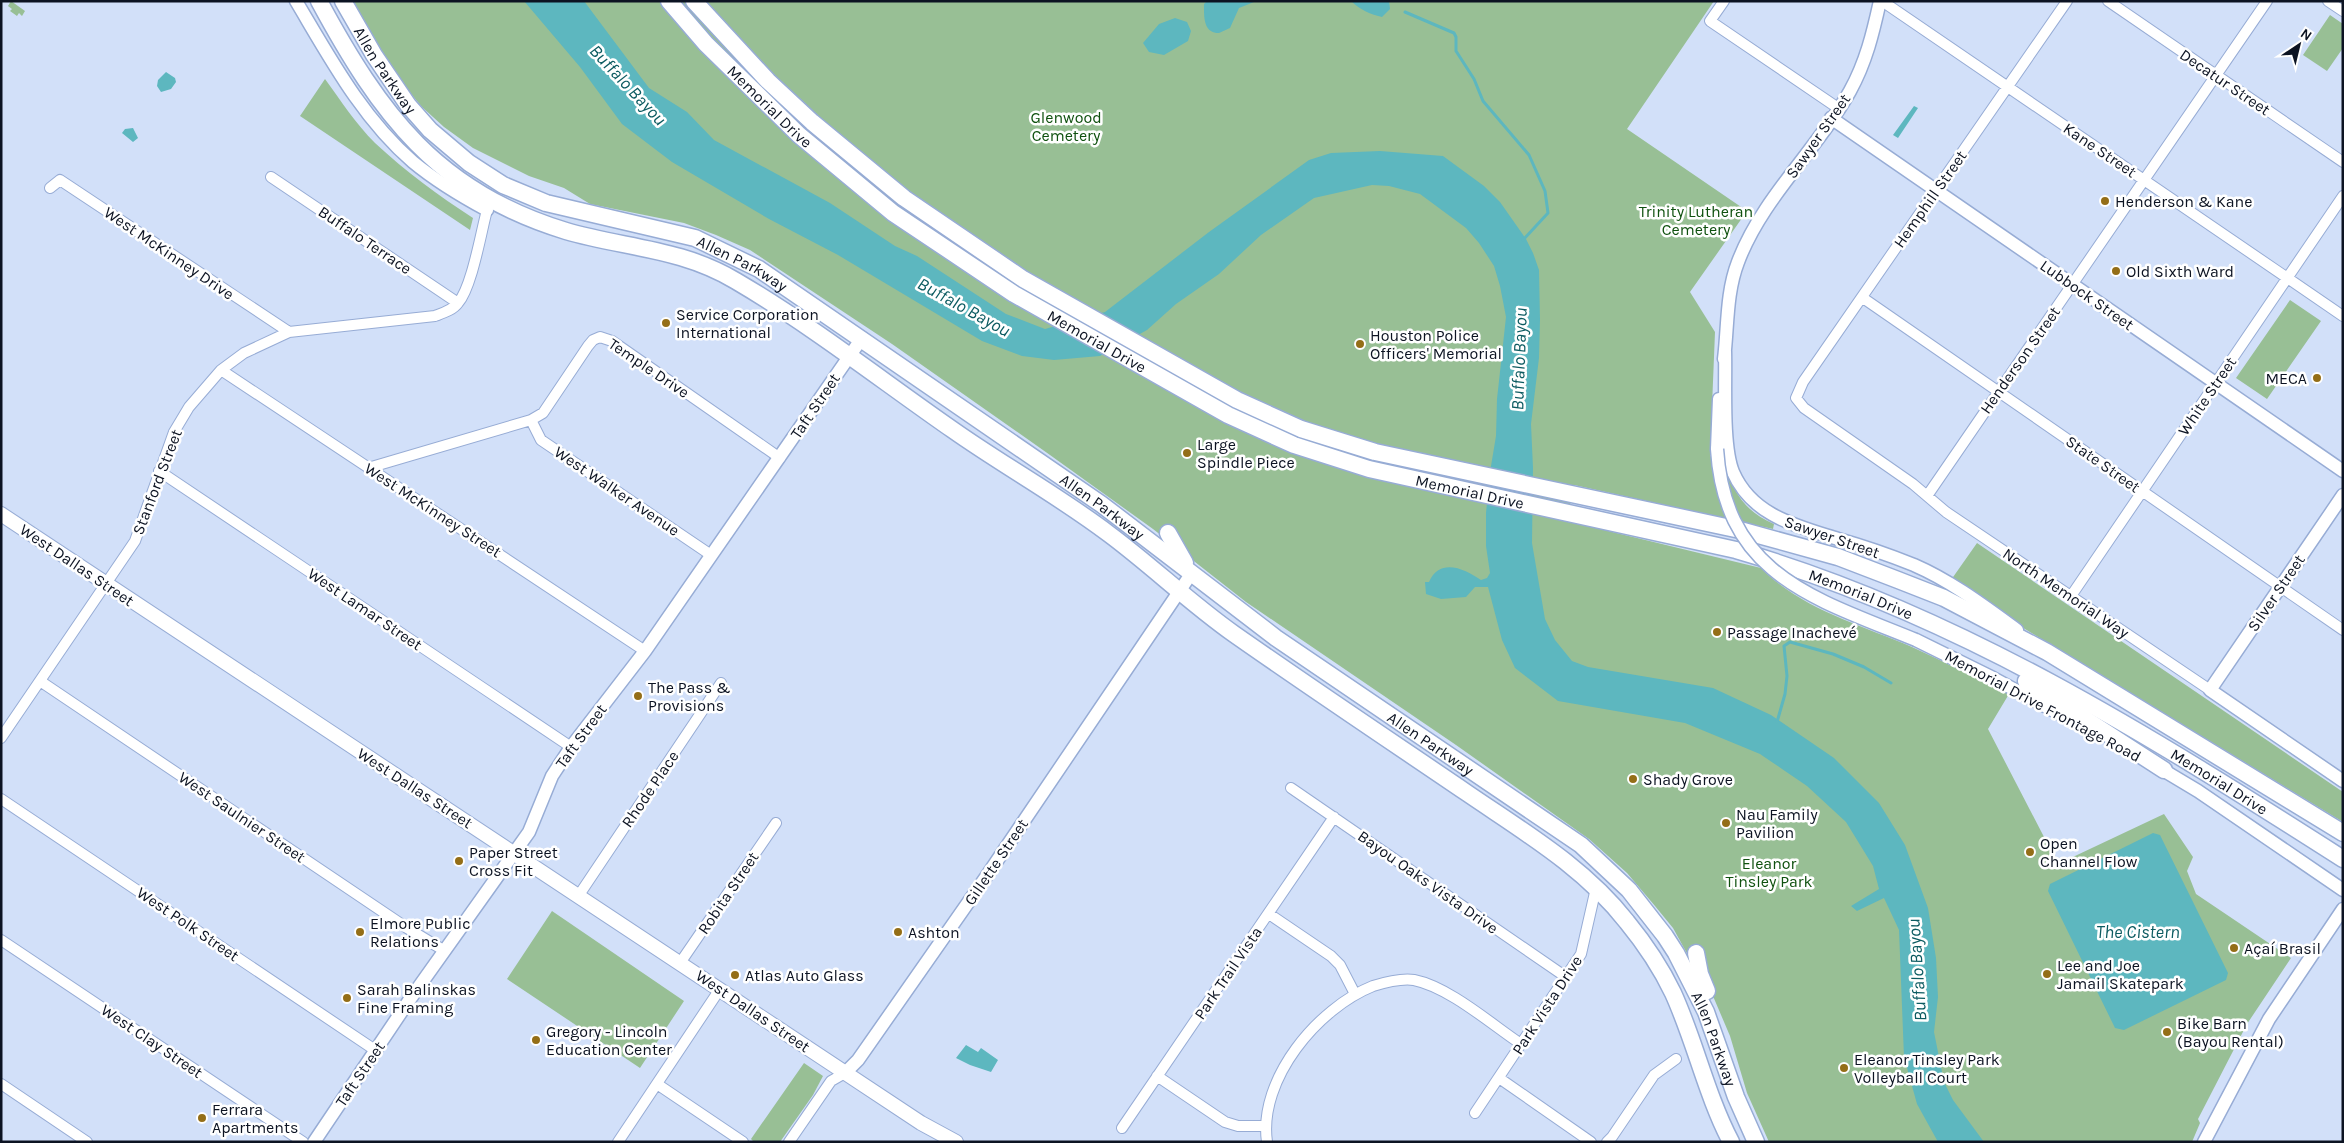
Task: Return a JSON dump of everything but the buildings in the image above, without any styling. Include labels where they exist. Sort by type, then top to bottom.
[{"type":"main road","name":"Allen Parkway","points":[[343,1],[374,55],[408,105],[430,130],[469,163],[503,185],[546,203],[695,238],[765,272],[1101,504],[1276,638],[1558,828],[1613,874],[1644,908],[1676,953],[1706,1012],[1728,1075],[1756,1142]]},
{"type":"main road","name":"Memorial Drive","points":[[669,1],[706,44],[756,95],[818,152],[893,213],[1014,294],[1228,415],[1294,445],[1369,469],[1736,550],[1783,564],[1888,604],[1965,638],[2088,703],[2343,859]]},
{"type":"main road","name":"Memorial Drive","points":[[694,1],[768,81],[812,122],[912,204],[1023,279],[1237,400],[1301,429],[1375,452],[1740,530],[1838,557],[1944,598],[2047,652],[2343,833]]},
{"type":"main road","name":"Allen Parkway","points":[[319,2],[377,98],[412,141],[457,180],[487,198],[564,230],[645,247],[699,263],[734,279],[974,445],[1102,529],[1232,633],[1576,869],[1596,888],[1638,936],[1672,990],[1731,1142]]},
{"type":"main road","points":[[487,210],[512,221],[564,230]]},
{"type":"main road","name":"West Dallas Street","points":[[3,518],[579,895],[921,1123],[953,1141]]},
{"type":"main road","points":[[1168,533],[1191,574]]},
{"type":"main road","points":[[1965,638],[2164,770]]},
{"type":"main road","points":[[1696,953],[1700,974],[1722,1026],[1728,1075]]},
{"type":"street","points":[[296,1],[363,109],[389,139],[413,162],[447,188],[487,210],[466,290],[458,303]]},
{"type":"street","name":"Lubbock Street","points":[[1724,1],[1710,21],[1835,113],[1935,191],[2343,471]]},
{"type":"street","name":"Kane Street","points":[[1881,1],[2343,316]]},
{"type":"street","name":"Sawyer Street","points":[[1881,1],[1873,37],[1862,66],[1835,113],[1757,225],[1738,262],[1729,295],[1716,449],[1721,485],[1727,507],[1746,541],[1773,570],[1817,600],[1916,640]]},
{"type":"street","name":"Hemphill Street","points":[[1796,398],[1803,382],[2067,1]]},
{"type":"street","name":"Decatur Street","points":[[2108,1],[2343,162]]},
{"type":"street","name":"Henderson Street","points":[[1927,496],[2267,1]]},
{"type":"street","points":[[2328,1],[2343,11]]},
{"type":"street","name":"Buffalo Terrace","points":[[271,177],[458,303]]},
{"type":"street","name":"West McKinney Drive","points":[[50,188],[60,180],[289,332]]},
{"type":"street","name":"White Street","points":[[2071,596],[2343,196]]},
{"type":"street","name":"State Street","points":[[1863,298],[2343,630]]},
{"type":"street","name":"Stanford Street","points":[[1,738],[107,585],[135,541],[174,432],[194,401],[220,370],[244,353],[289,332],[435,316],[449,310],[458,303]]},
{"type":"street","name":"Temple Drive","points":[[368,468],[531,420],[543,413],[593,340],[600,337],[606,338],[780,458]]},
{"type":"street","name":"Taft Street","points":[[314,1142],[529,832],[552,776],[571,747],[645,651],[862,338]]},
{"type":"street","name":"Sawyer Street","points":[[1725,351],[1729,457],[1738,482],[1761,508],[1798,527],[1838,538],[1915,566],[1949,583],[1979,602],[2047,652]]},
{"type":"street","name":"West McKinney Street","points":[[220,370],[645,651]]},
{"type":"street","name":"North Memorial Way","points":[[1796,398],[1804,408],[1927,496],[1946,512],[2343,781]]},
{"type":"street","name":"West Walker Avenue","points":[[531,420],[541,440],[711,555]]},
{"type":"street","name":"West Lamar Street","points":[[159,471],[571,747]]},
{"type":"street","name":"Silver Street","points":[[2210,690],[2343,495]]},
{"type":"street","name":"Gillette Street","points":[[789,1142],[831,1081],[845,1073],[858,1060],[948,933],[1191,574]]},
{"type":"street","name":"Memorial Drive Frontage Road","points":[[1916,640],[1993,678],[2164,770],[2343,890]]},
{"type":"street","name":"West Saulnier Street","points":[[40,681],[407,928],[445,951]]},
{"type":"street","name":"Rhode Place","points":[[579,895],[721,683]]},
{"type":"street","name":"Bayou Oaks Vista Drive","points":[[1291,788],[1566,977]]},
{"type":"street","name":"West Polk Street","points":[[1,798],[376,1050]]},
{"type":"street","name":"Park Trail Vista","points":[[1122,1128],[1334,817]]},
{"type":"street","name":"Robita Street","points":[[680,963],[776,823]]},
{"type":"street","name":"Park Vista Drive","points":[[1475,1113],[1581,954],[1596,888]]},
{"type":"street","points":[[2204,1142],[2269,1019],[2343,909]]},
{"type":"street","points":[[1269,914],[1331,956],[1340,965],[1355,994]]},
{"type":"street","name":"West Clay Street","points":[[1,940],[303,1142]]},
{"type":"street","points":[[1267,1142],[1264,1126],[1274,1089],[1293,1053],[1323,1017],[1355,994],[1394,980],[1413,980],[1437,987],[1521,1044]]},
{"type":"street","points":[[618,1142],[720,989]]},
{"type":"street","points":[[1607,1142],[1654,1075],[1676,1059]]},
{"type":"street","points":[[1157,1076],[1225,1122],[1238,1126],[1264,1126]]},
{"type":"street","points":[[1499,1078],[1591,1142]]},
{"type":"street","points":[[1,1084],[87,1142]]},
{"type":"street","points":[[657,1084],[743,1142]]},
{"type":"green space","points":[[11,1],[25,11],[22,16],[19,13],[17,16],[10,11],[12,9],[8,6]]},
{"type":"green space","points":[[352,1],[1714,1],[1627,129],[1747,211],[1690,292],[1715,332],[1710,456],[1725,462],[1732,482],[1741,499],[1755,513],[1774,524],[1773,529],[1574,485],[1567,521],[1761,568],[1777,583],[1795,595],[1832,615],[1912,647],[2009,694],[1988,729],[2058,864],[2164,814],[2193,857],[2187,871],[2196,894],[2291,958],[2247,1024],[2198,1119],[2200,1123],[2192,1142],[1769,1142],[1747,1093],[1730,1036],[1707,982],[1695,968],[1673,928],[1655,906],[1627,873],[1589,839],[1456,745],[1246,602],[1153,529],[892,344],[750,250],[684,223],[590,204],[564,188],[529,176],[473,148],[444,127],[422,107],[400,81]]},
{"type":"green space","points":[[2330,15],[2343,24],[2343,48],[2327,71],[2303,55]]},
{"type":"green space","points":[[325,79],[355,120],[375,143],[422,183],[473,218],[470,230],[300,116]]},
{"type":"green space","points":[[2290,300],[2321,321],[2267,399],[2236,378]]},
{"type":"green space","points":[[1977,543],[2343,792],[2343,822],[2015,623],[1951,580]]},
{"type":"green space","points":[[552,911],[684,1001],[640,1068],[507,979]]},
{"type":"green space","points":[[804,1063],[823,1076],[813,1095],[780,1142],[754,1142],[751,1139]]},
{"type":"water","name":"Buffalo Bayou","points":[[524,1],[584,1],[649,88],[687,112],[714,140],[830,203],[895,246],[917,256],[1006,314],[1045,329],[1105,312],[1209,232],[1309,160],[1331,153],[1380,151],[1443,156],[1484,186],[1500,202],[1526,239],[1539,270],[1539,358],[1531,424],[1533,468],[1532,543],[1545,619],[1555,640],[1572,661],[1588,667],[1713,688],[1771,715],[1834,758],[1879,803],[1905,845],[1928,908],[1936,958],[1938,997],[1934,1032],[1944,1082],[1953,1100],[1984,1142],[1938,1142],[1917,1104],[1904,1057],[1899,930],[1884,898],[1857,911],[1851,906],[1879,889],[1873,866],[1846,822],[1807,786],[1760,754],[1685,723],[1558,701],[1515,668],[1502,640],[1488,587],[1475,587],[1466,597],[1441,599],[1426,594],[1425,582],[1429,582],[1434,574],[1446,567],[1460,569],[1481,580],[1487,578],[1490,573],[1486,546],[1486,513],[1496,436],[1497,399],[1506,317],[1494,266],[1479,243],[1466,228],[1420,194],[1389,186],[1372,185],[1314,198],[1261,235],[1219,274],[1176,304],[1147,330],[1100,356],[1054,360],[1022,356],[982,341],[838,255],[769,219],[672,162],[622,124],[580,67]]},
{"type":"water","points":[[1207,1],[1269,1],[1254,2],[1239,8],[1230,28],[1219,33],[1207,27],[1204,4]]},
{"type":"water","points":[[1351,1],[1389,1],[1390,9],[1382,17],[1365,11]]},
{"type":"water","points":[[1175,18],[1187,22],[1191,31],[1188,41],[1164,55],[1149,52],[1143,43],[1159,24]]},
{"type":"water","points":[[166,72],[175,78],[176,82],[171,89],[161,92],[157,86],[158,80]]},
{"type":"water","points":[[1914,106],[1918,108],[1898,138],[1893,135]]},
{"type":"water","points":[[133,128],[138,138],[133,142],[122,133],[125,129]]},
{"type":"water","name":"The Cistern","points":[[2153,833],[2160,835],[2228,973],[2226,980],[2124,1030],[2115,1028],[2048,891],[2050,884]]},
{"type":"water","points":[[966,1045],[978,1052],[981,1048],[998,1060],[991,1072],[956,1058]]},
{"type":"waterway","points":[[1405,12],[1454,33],[1456,37],[1456,51],[1474,79],[1483,101],[1529,155],[1545,191],[1548,213],[1523,240]]},
{"type":"waterway","points":[[1777,722],[1785,694],[1787,676],[1784,646],[1790,642],[1833,654],[1864,667],[1891,683]]},
{"type":"place","name":"Henderson & Kane","points":[[2105,201]]},
{"type":"place","name":"Old Sixth Ward","points":[[2116,271]]},
{"type":"place","name":"Service Corporation International","points":[[666,323]]},
{"type":"place","name":"Houston Police Officers' Memorial","points":[[1360,344]]},
{"type":"place","name":"MECA","points":[[2317,378]]},
{"type":"place","name":"Large Spindle Piece","points":[[1187,453]]},
{"type":"place","name":"Passage Inachevé","points":[[1717,632]]},
{"type":"place","name":"The Pass & Provisions","points":[[638,696]]},
{"type":"place","name":"Shady Grove","points":[[1633,779]]},
{"type":"place","name":"Nau Family Pavilion","points":[[1726,823]]},
{"type":"place","name":"Open Channel Flow","points":[[2030,852]]},
{"type":"place","name":"Paper Street Cross Fit","points":[[459,861]]},
{"type":"place","name":"Elmore Public Relations","points":[[360,932]]},
{"type":"place","name":"Ashton","points":[[898,932]]},
{"type":"place","name":"Açaí Brasil","points":[[2234,948]]},
{"type":"place","name":"Lee and Joe Jamail Skatepark","points":[[2047,974]]},
{"type":"place","name":"Atlas Auto Glass","points":[[735,975]]},
{"type":"place","name":"Sarah Balinskas Fine Framing","points":[[347,998]]},
{"type":"place","name":"Bike Barn (Bayou Rental)","points":[[2167,1032]]},
{"type":"place","name":"Gregory - Lincoln Education Center","points":[[536,1040]]},
{"type":"place","name":"Eleanor Tinsley Park Volleyball Court","points":[[1844,1068]]},
{"type":"place","name":"Ferrara Apartments","points":[[202,1118]]},
{"type":"park label","name":"Glenwood Cemetery","points":[[1066,126]]},
{"type":"park label","name":"Trinity Lutheran Cemetery","points":[[1696,220]]},
{"type":"park label","name":"Eleanor Tinsley Park","points":[[1769,872]]}]
